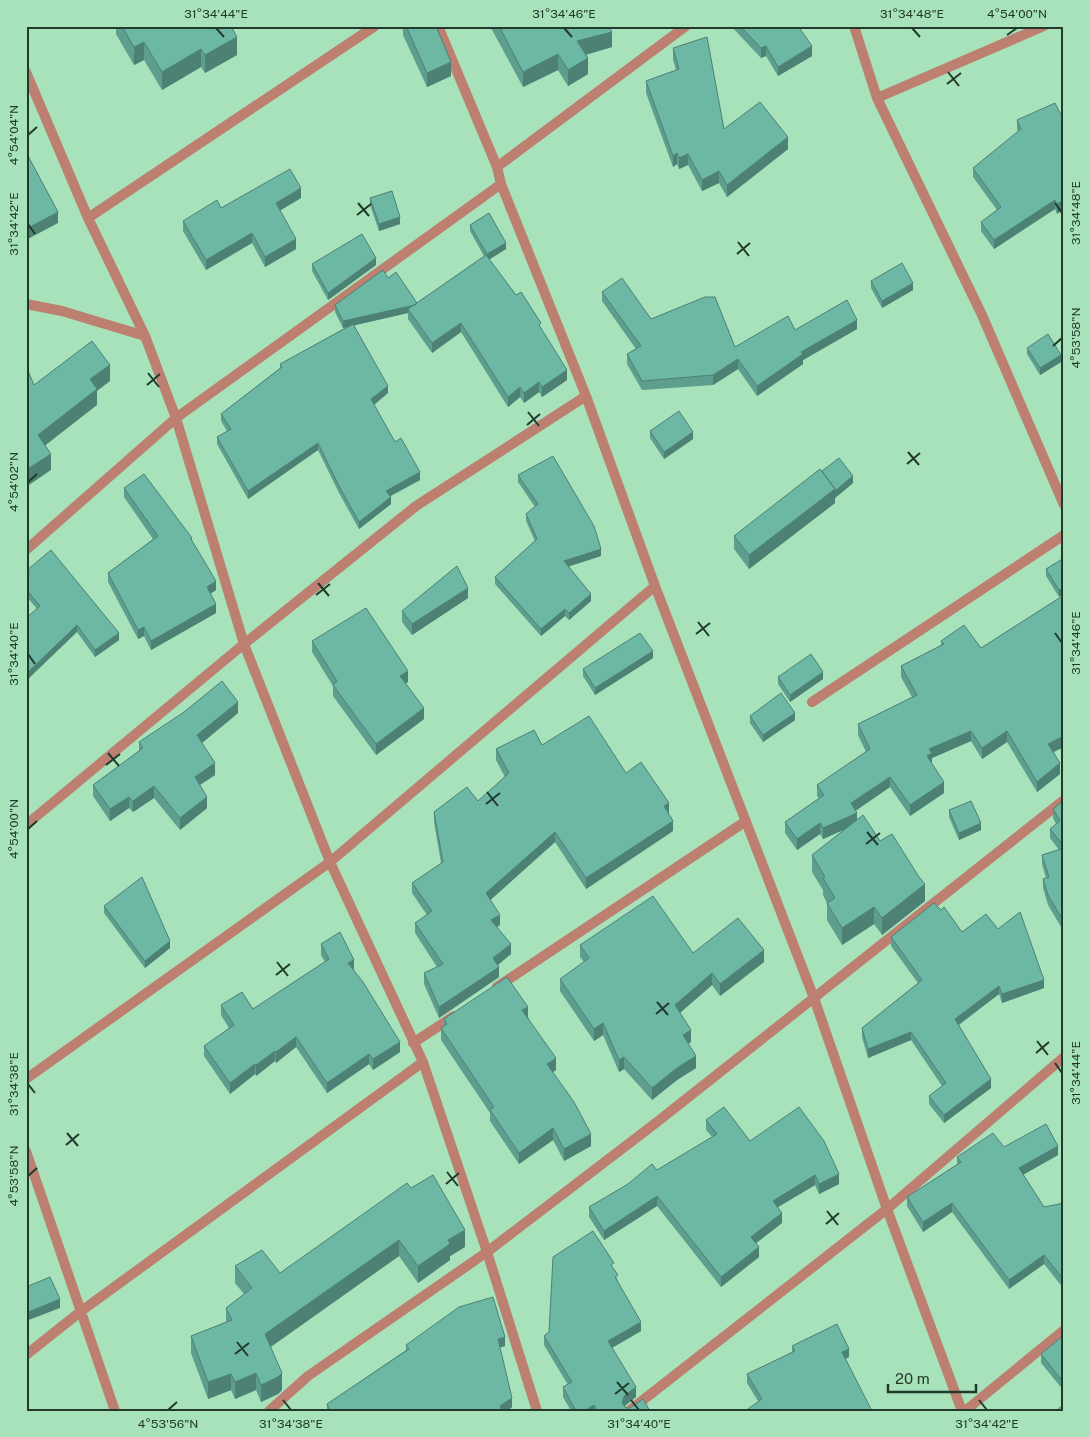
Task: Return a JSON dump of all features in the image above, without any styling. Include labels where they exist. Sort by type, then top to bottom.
[{"type":"street","points":[[88,218],[374,26]]},
{"type":"street","points":[[438,26],[497,166],[501,184],[586,396],[655,586],[814,998],[887,1209],[963,1411],[1064,1330]]},
{"type":"street","points":[[497,166],[686,26]]},
{"type":"street","points":[[854,26],[877,98],[982,315],[1064,505]]},
{"type":"street","points":[[877,98],[1044,26]]},
{"type":"street","points":[[26,72],[88,218],[145,336],[176,418],[244,644],[330,862],[423,1062],[537,1411]]},
{"type":"street","points":[[26,550],[176,418],[501,184]]},
{"type":"street","points":[[26,304],[62,311],[145,336]]},
{"type":"street","points":[[26,825],[244,644],[416,506],[586,396]]},
{"type":"street","points":[[812,702],[1064,535]]},
{"type":"street","points":[[26,1078],[330,862],[655,586]]},
{"type":"street","points":[[269,1411],[308,1376],[486,1252],[657,1122],[1064,800]]},
{"type":"street","points":[[488,993],[746,821]]},
{"type":"street","points":[[413,1043],[463,1010]]},
{"type":"street","points":[[629,1411],[887,1209],[1064,1057]]},
{"type":"street","points":[[26,1355],[80,1312],[423,1062]]},
{"type":"street","points":[[26,1151],[115,1411]]},
{"type":"building","points":[[122,26],[231,26],[237,37],[205,55],[201,49],[162,72],[144,42],[134,47]]},
{"type":"building","points":[[406,26],[436,26],[451,62],[427,73]]},
{"type":"building","points":[[499,26],[608,26],[612,32],[577,41],[588,58],[568,70],[558,54],[523,72]]},
{"type":"building","points":[[740,26],[798,26],[812,46],[778,67],[766,46],[761,48]]},
{"type":"building","points":[[707,37],[724,129],[760,102],[788,137],[727,185],[719,171],[702,180],[688,154],[679,158],[677,153],[673,156],[646,81],[679,69],[673,48]]},
{"type":"building","points":[[1055,103],[1064,121],[1064,200],[1057,204],[1055,200],[994,240],[981,222],[1001,207],[973,168],[1021,129],[1017,120]]},
{"type":"building","points":[[26,154],[58,212],[26,229]]},
{"type":"building","points":[[290,169],[301,188],[276,203],[296,239],[265,257],[252,233],[206,260],[183,221],[217,200],[221,208]]},
{"type":"building","points":[[392,191],[400,217],[379,224],[370,198]]},
{"type":"building","points":[[489,213],[506,243],[487,254],[470,225]]},
{"type":"building","points":[[362,234],[376,258],[328,293],[312,264]]},
{"type":"building","points":[[486,255],[516,295],[521,292],[567,370],[542,387],[539,382],[524,393],[520,387],[508,397],[461,323],[432,343],[408,309]]},
{"type":"building","points":[[902,263],[913,283],[882,301],[871,281]]},
{"type":"building","points":[[383,270],[388,278],[396,272],[417,303],[343,321],[335,305]]},
{"type":"building","points":[[622,278],[651,319],[705,297],[715,297],[735,347],[788,316],[795,330],[847,300],[857,320],[801,352],[803,354],[757,386],[738,359],[713,375],[642,381],[627,354],[641,346],[602,292]]},
{"type":"building","points":[[353,324],[388,386],[371,399],[395,442],[401,438],[420,472],[386,491],[391,497],[359,522],[318,443],[248,491],[217,437],[231,429],[221,414],[282,367],[280,364]]},
{"type":"building","points":[[1048,334],[1061,355],[1040,368],[1027,348]]},
{"type":"building","points":[[92,341],[110,365],[90,379],[97,389],[38,435],[51,454],[26,470],[26,366],[34,385]]},
{"type":"building","points":[[679,411],[693,432],[664,452],[650,431]]},
{"type":"building","points":[[553,456],[594,526],[601,549],[564,561],[591,594],[569,613],[565,609],[541,629],[495,577],[537,539],[526,514],[538,504],[518,475]]},
{"type":"building","points":[[839,458],[853,476],[835,491],[822,471]]},
{"type":"building","points":[[820,469],[835,489],[749,555],[734,536]]},
{"type":"building","points":[[144,474],[192,538],[216,581],[207,587],[216,604],[151,641],[144,627],[138,630],[108,573],[158,536],[124,488]]},
{"type":"building","points":[[51,550],[119,633],[95,650],[77,625],[26,674],[26,618],[40,606],[26,589],[26,571]]},
{"type":"building","points":[[1064,558],[1064,587],[1059,590],[1046,569]]},
{"type":"building","points":[[457,566],[468,588],[412,624],[402,611]]},
{"type":"building","points":[[1064,595],[1064,736],[1048,744],[1060,763],[1037,782],[1007,731],[982,748],[971,731],[929,749],[932,753],[927,756],[944,782],[910,805],[890,777],[851,803],[857,813],[823,828],[820,823],[797,839],[785,822],[824,795],[817,785],[870,749],[858,724],[917,695],[901,666],[944,644],[941,641],[964,625],[981,648]]},
{"type":"building","points":[[366,608],[408,671],[400,676],[424,708],[376,744],[333,685],[337,681],[312,641]]},
{"type":"building","points":[[640,633],[653,651],[595,688],[583,669]]},
{"type":"building","points":[[811,654],[823,672],[790,695],[778,677]]},
{"type":"building","points":[[222,681],[238,702],[197,735],[215,763],[195,777],[207,797],[180,818],[154,786],[133,801],[129,797],[110,809],[93,785],[143,748],[139,742],[184,712]]},
{"type":"building","points":[[781,693],[795,713],[763,735],[750,716]]},
{"type":"building","points":[[589,716],[626,773],[641,762],[669,803],[664,806],[673,821],[586,878],[555,832],[486,893],[500,915],[491,920],[511,944],[493,958],[499,967],[439,1007],[424,973],[443,964],[415,923],[432,911],[412,883],[443,862],[434,812],[467,787],[478,801],[509,773],[496,749],[534,730],[542,745]]},
{"type":"building","points":[[1064,800],[1064,846],[1050,829],[1060,821],[1053,809]]},
{"type":"building","points":[[971,801],[981,823],[959,833],[949,810]]},
{"type":"building","points":[[863,815],[880,841],[892,834],[925,884],[882,918],[874,907],[842,928],[827,903],[835,898],[812,855]]},
{"type":"building","points":[[1064,848],[1064,922],[1048,895],[1043,879],[1049,877],[1042,855]]},
{"type":"building","points":[[142,877],[170,941],[145,961],[104,906]]},
{"type":"building","points":[[653,896],[693,953],[738,918],[764,950],[720,984],[712,973],[675,1005],[691,1030],[683,1035],[696,1056],[652,1088],[624,1057],[619,1060],[603,1023],[594,1029],[560,979],[589,958],[580,945]]},
{"type":"building","points":[[934,903],[941,910],[944,907],[962,932],[986,914],[998,929],[1020,912],[1044,980],[1002,994],[999,986],[955,1019],[991,1079],[944,1115],[929,1096],[946,1083],[911,1032],[868,1049],[862,1028],[922,980],[891,937]]},
{"type":"building","points":[[340,932],[354,960],[348,963],[363,982],[400,1042],[373,1059],[369,1054],[327,1083],[296,1037],[230,1083],[204,1046],[234,1025],[221,1005],[242,992],[253,1009],[329,959],[321,944]]},
{"type":"building","points":[[507,977],[528,1007],[522,1010],[556,1058],[547,1064],[574,1102],[591,1134],[564,1149],[553,1128],[519,1153],[490,1110],[494,1107],[441,1028],[447,1024],[444,1019]]},
{"type":"building","points":[[724,1107],[750,1141],[799,1107],[824,1141],[839,1174],[819,1184],[815,1175],[773,1201],[782,1213],[751,1237],[759,1247],[721,1277],[657,1196],[604,1231],[589,1207],[628,1184],[652,1164],[657,1170],[717,1134],[706,1120]]},
{"type":"building","points":[[1046,1124],[1058,1146],[1019,1168],[1044,1207],[1064,1203],[1064,1280],[1044,1255],[1009,1280],[952,1203],[923,1222],[907,1197],[961,1162],[957,1157],[993,1133],[1004,1147]]},
{"type":"building","points":[[433,1175],[465,1230],[448,1240],[450,1244],[418,1266],[399,1240],[265,1334],[282,1373],[278,1377],[261,1385],[256,1373],[235,1382],[231,1374],[208,1382],[191,1336],[232,1320],[226,1308],[252,1288],[235,1266],[262,1250],[280,1273],[407,1183],[411,1188]]},
{"type":"building","points":[[593,1231],[614,1263],[611,1265],[618,1275],[615,1277],[641,1322],[608,1341],[636,1387],[624,1396],[622,1403],[626,1408],[630,1408],[643,1399],[650,1411],[598,1411],[594,1405],[584,1411],[576,1411],[563,1387],[572,1382],[544,1336],[549,1332],[553,1257]]},
{"type":"building","points":[[50,1277],[60,1299],[26,1313],[26,1287]]},
{"type":"building","points":[[493,1297],[505,1337],[498,1339],[512,1398],[500,1406],[499,1411],[330,1411],[327,1404],[409,1349],[406,1345],[459,1307]]},
{"type":"building","points":[[837,1324],[849,1349],[842,1352],[872,1411],[745,1411],[762,1399],[747,1374],[795,1351],[792,1346]]},
{"type":"building","points":[[1064,1335],[1064,1383],[1041,1354]]},
{"type":"building","points":[[1064,1404],[1064,1411],[1056,1411]]}]
